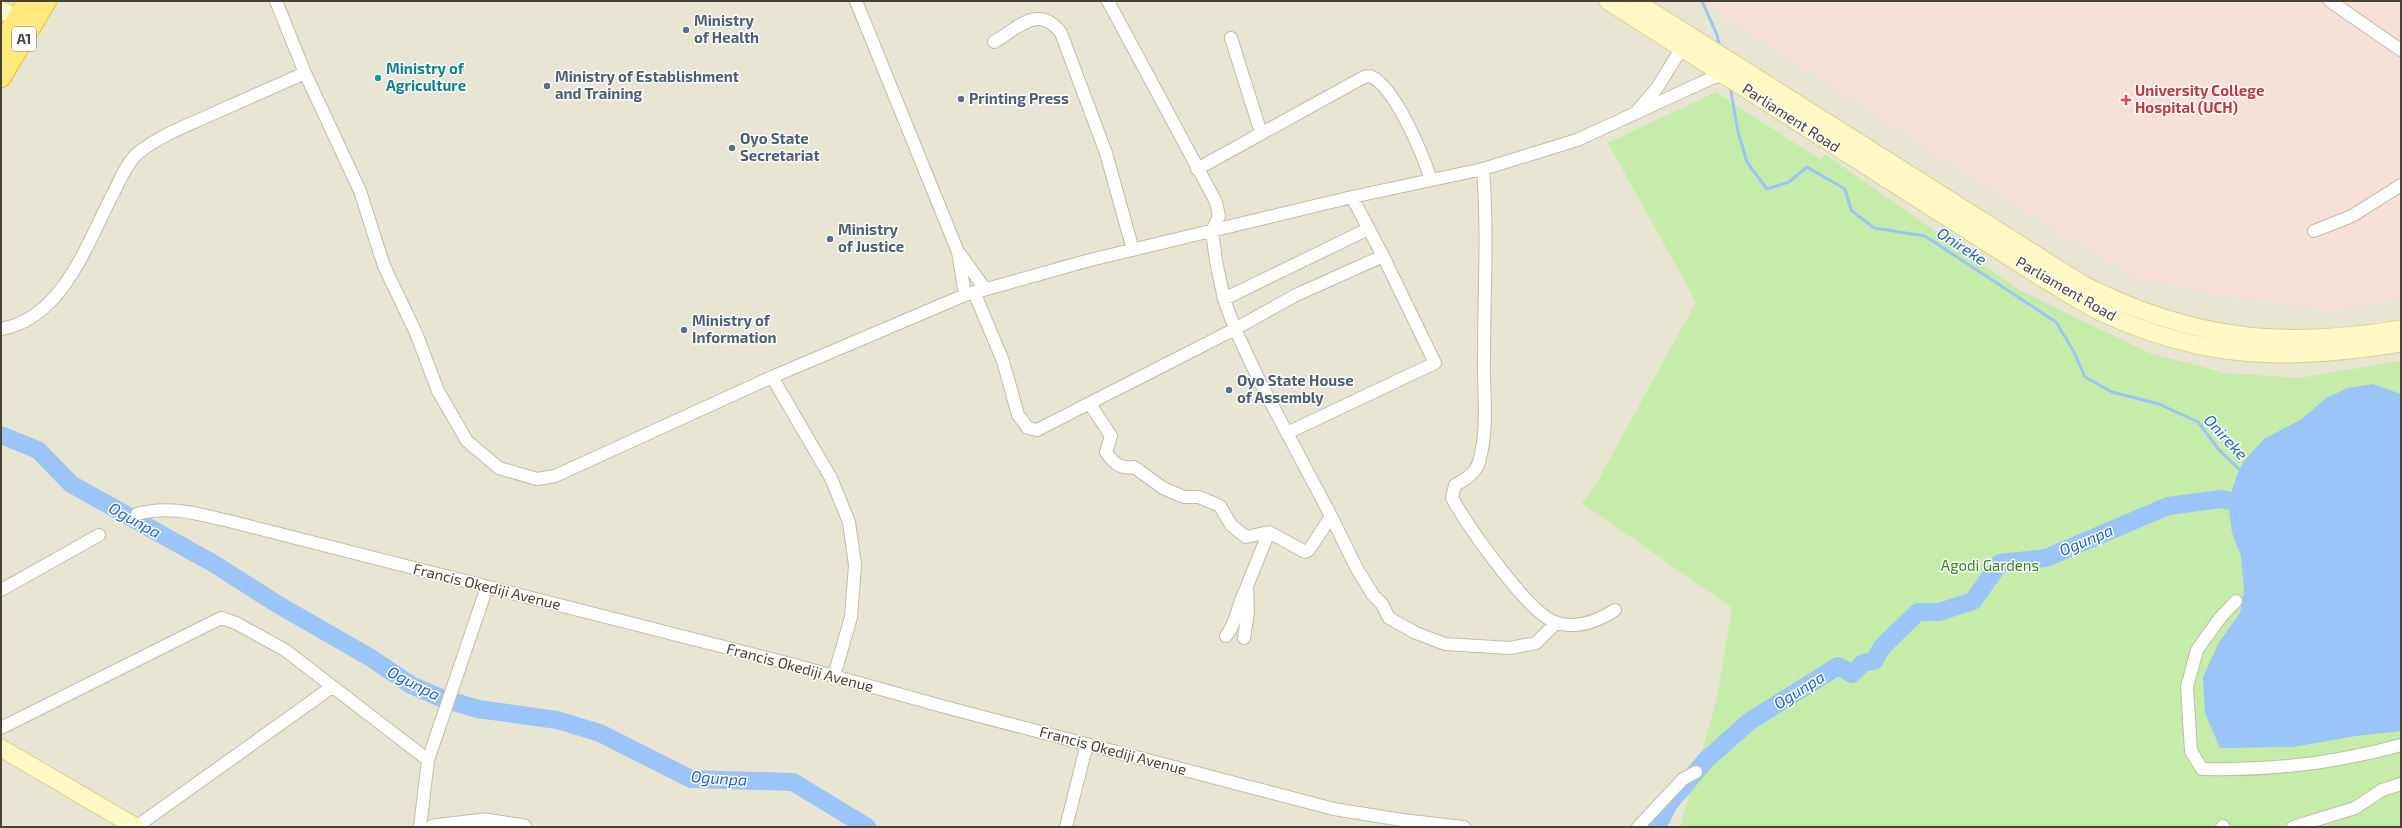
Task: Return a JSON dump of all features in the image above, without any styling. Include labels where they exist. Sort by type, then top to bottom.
[{"type":"highway","name":"A1","points":[[1,46],[16,18],[28,1]]},
{"type":"highway","name":"A1","points":[[1,77],[16,18],[46,1]]},
{"type":"main road","name":"Parliament Road","points":[[1608,1],[1686,42]]},
{"type":"main road","name":"Parliament Road","points":[[1635,1],[1686,42],[1724,68],[2044,279],[2100,312],[2138,327],[2187,342],[2244,354],[2308,355],[2401,343]]},
{"type":"main road","name":"Parliament Road","points":[[1724,68],[2069,276],[2116,302],[2188,326],[2258,338],[2295,340],[2330,339],[2401,329]]},
{"type":"main road","points":[[1,748],[136,827]]},
{"type":"street","points":[[276,1],[305,73],[360,191],[384,266],[416,333],[438,391],[467,441],[499,468],[537,479],[556,476],[772,377],[975,292],[1133,250],[1352,197],[1483,169],[1577,140],[1712,78],[1721,76],[1724,68]]},
{"type":"street","points":[[856,1],[1003,361],[1018,415],[1028,428],[1037,430],[1235,329],[1296,295],[1383,256]]},
{"type":"street","points":[[1108,1],[1216,202],[1219,216],[1212,231],[1224,299],[1235,329],[1260,382],[1331,516],[1357,569],[1373,594],[1382,604],[1389,618],[1416,633],[1445,644],[1524,647],[1536,643],[1556,623]]},
{"type":"street","points":[[2330,1],[2401,50]]},
{"type":"street","points":[[994,42],[1035,18],[1045,18],[1055,25],[1061,33],[1106,153],[1133,250]]},
{"type":"street","points":[[1231,38],[1261,133]]},
{"type":"street","points":[[1636,112],[1656,88],[1686,42]]},
{"type":"street","points":[[1,329],[14,327],[48,305],[83,254],[119,182],[137,154],[155,141],[182,127],[305,73]]},
{"type":"street","points":[[1197,169],[1364,77],[1370,76],[1380,83],[1401,112],[1420,147],[1431,180]]},
{"type":"street","points":[[1483,169],[1487,217],[1484,309],[1484,432],[1479,463],[1469,476],[1456,485],[1452,498],[1468,526],[1505,574],[1543,614],[1556,623],[1576,625],[1599,620],[1615,610]]},
{"type":"street","points":[[2314,231],[2352,216],[2401,185]]},
{"type":"street","points":[[1287,433],[1435,363],[1383,256],[1352,197]]},
{"type":"street","points":[[1224,299],[1368,229]]},
{"type":"street","points":[[958,252],[975,292]]},
{"type":"street","points":[[772,377],[831,478],[849,522],[855,565],[851,617],[834,676]]},
{"type":"street","points":[[1090,404],[1111,436],[1106,452],[1114,463],[1125,468],[1134,467],[1163,488],[1184,497],[1199,497],[1220,506],[1231,525],[1246,537],[1269,532],[1305,552],[1309,550],[1331,516]]},
{"type":"street","name":"Francis Okediji Avenue","points":[[137,514],[154,510],[169,509],[229,521],[834,676],[945,708],[1334,809],[1402,820],[1464,827]]},
{"type":"street","points":[[1226,636],[1232,630],[1238,602],[1247,586],[1269,532]]},
{"type":"street","points":[[1,590],[99,535]]},
{"type":"street","points":[[1244,638],[1248,612],[1247,586]]},
{"type":"street","points":[[420,827],[428,760],[441,723],[448,696],[487,587]]},
{"type":"street","points":[[2236,601],[2220,618],[2197,650],[2187,687],[2191,751],[2202,769],[2245,770],[2298,764],[2364,755],[2401,745]]},
{"type":"street","points":[[1,728],[221,618],[236,623],[285,650],[428,760]]},
{"type":"street","points":[[136,827],[332,687]]},
{"type":"street","points":[[1066,827],[1087,744]]},
{"type":"street","points":[[1638,827],[1683,779],[1696,772]]},
{"type":"street","points":[[2293,827],[2355,808],[2382,790],[2401,784]]},
{"type":"street","points":[[433,827],[485,821],[524,827]]},
{"type":"shaded area","points":[[1,1],[2401,1],[2401,827],[1,827]]},
{"type":"shaded area","name":"University College Hospital (UCH)","points":[[1700,1],[2401,1],[2401,299],[2330,311],[2202,292],[2136,278],[2003,198]]},
{"type":"green space","name":"Agodi Gardens","points":[[1716,92],[1821,160],[1825,154],[2019,290],[2149,353],[2226,373],[2299,378],[2401,361],[2401,827],[1680,827],[1716,702],[1732,608],[1582,503],[1597,482],[1696,302],[1608,143]]},
{"type":"water","points":[[2373,384],[2401,394],[2401,731],[2356,736],[2293,747],[2220,748],[2205,713],[2203,677],[2219,642],[2240,613],[2244,592],[2241,556],[2232,533],[2228,503],[2238,472],[2244,461],[2264,439],[2302,419],[2326,398],[2348,388]]},
{"type":"waterway","name":"Onireke","points":[[1702,1],[1717,35],[1720,48]]},
{"type":"waterway","name":"Onireke","points":[[1730,86],[1738,132],[1747,162],[1767,189],[1789,182],[1807,167],[1845,189],[1851,210],[1874,228],[1925,236],[2056,322],[2074,352],[2085,377],[2112,392],[2159,404],[2198,422],[2220,451],[2242,472]]},
{"type":"waterway","name":"Ogunpa","points":[[1,435],[38,450],[71,484],[216,565],[277,604],[371,658],[411,685],[441,698],[478,709],[557,720],[600,733],[691,779],[793,782],[867,827]]},
{"type":"waterway","name":"Ogunpa","points":[[1657,827],[1668,805],[1706,760],[1750,721],[1838,666],[1852,674],[1863,663],[1874,661],[1882,647],[1918,612],[1939,612],[1973,601],[2000,563],[2046,558],[2168,506],[2221,499],[2252,506]]},
{"type":"place","name":"Ministry of Health","points":[[686,30]]},
{"type":"place","name":"Ministry of Agriculture","points":[[378,78]]},
{"type":"place","name":"Ministry of Establishment and Training","points":[[547,86]]},
{"type":"place","name":"Printing Press","points":[[961,99]]},
{"type":"place","name":"University College Hospital (UCH)","points":[[2126,100]]},
{"type":"place","name":"Oyo State Secretariat","points":[[732,148]]},
{"type":"place","name":"Ministry of Justice","points":[[830,239]]},
{"type":"place","name":"Ministry of Information","points":[[684,330]]},
{"type":"place","name":"Oyo State House of Assembly","points":[[1229,390]]}]
